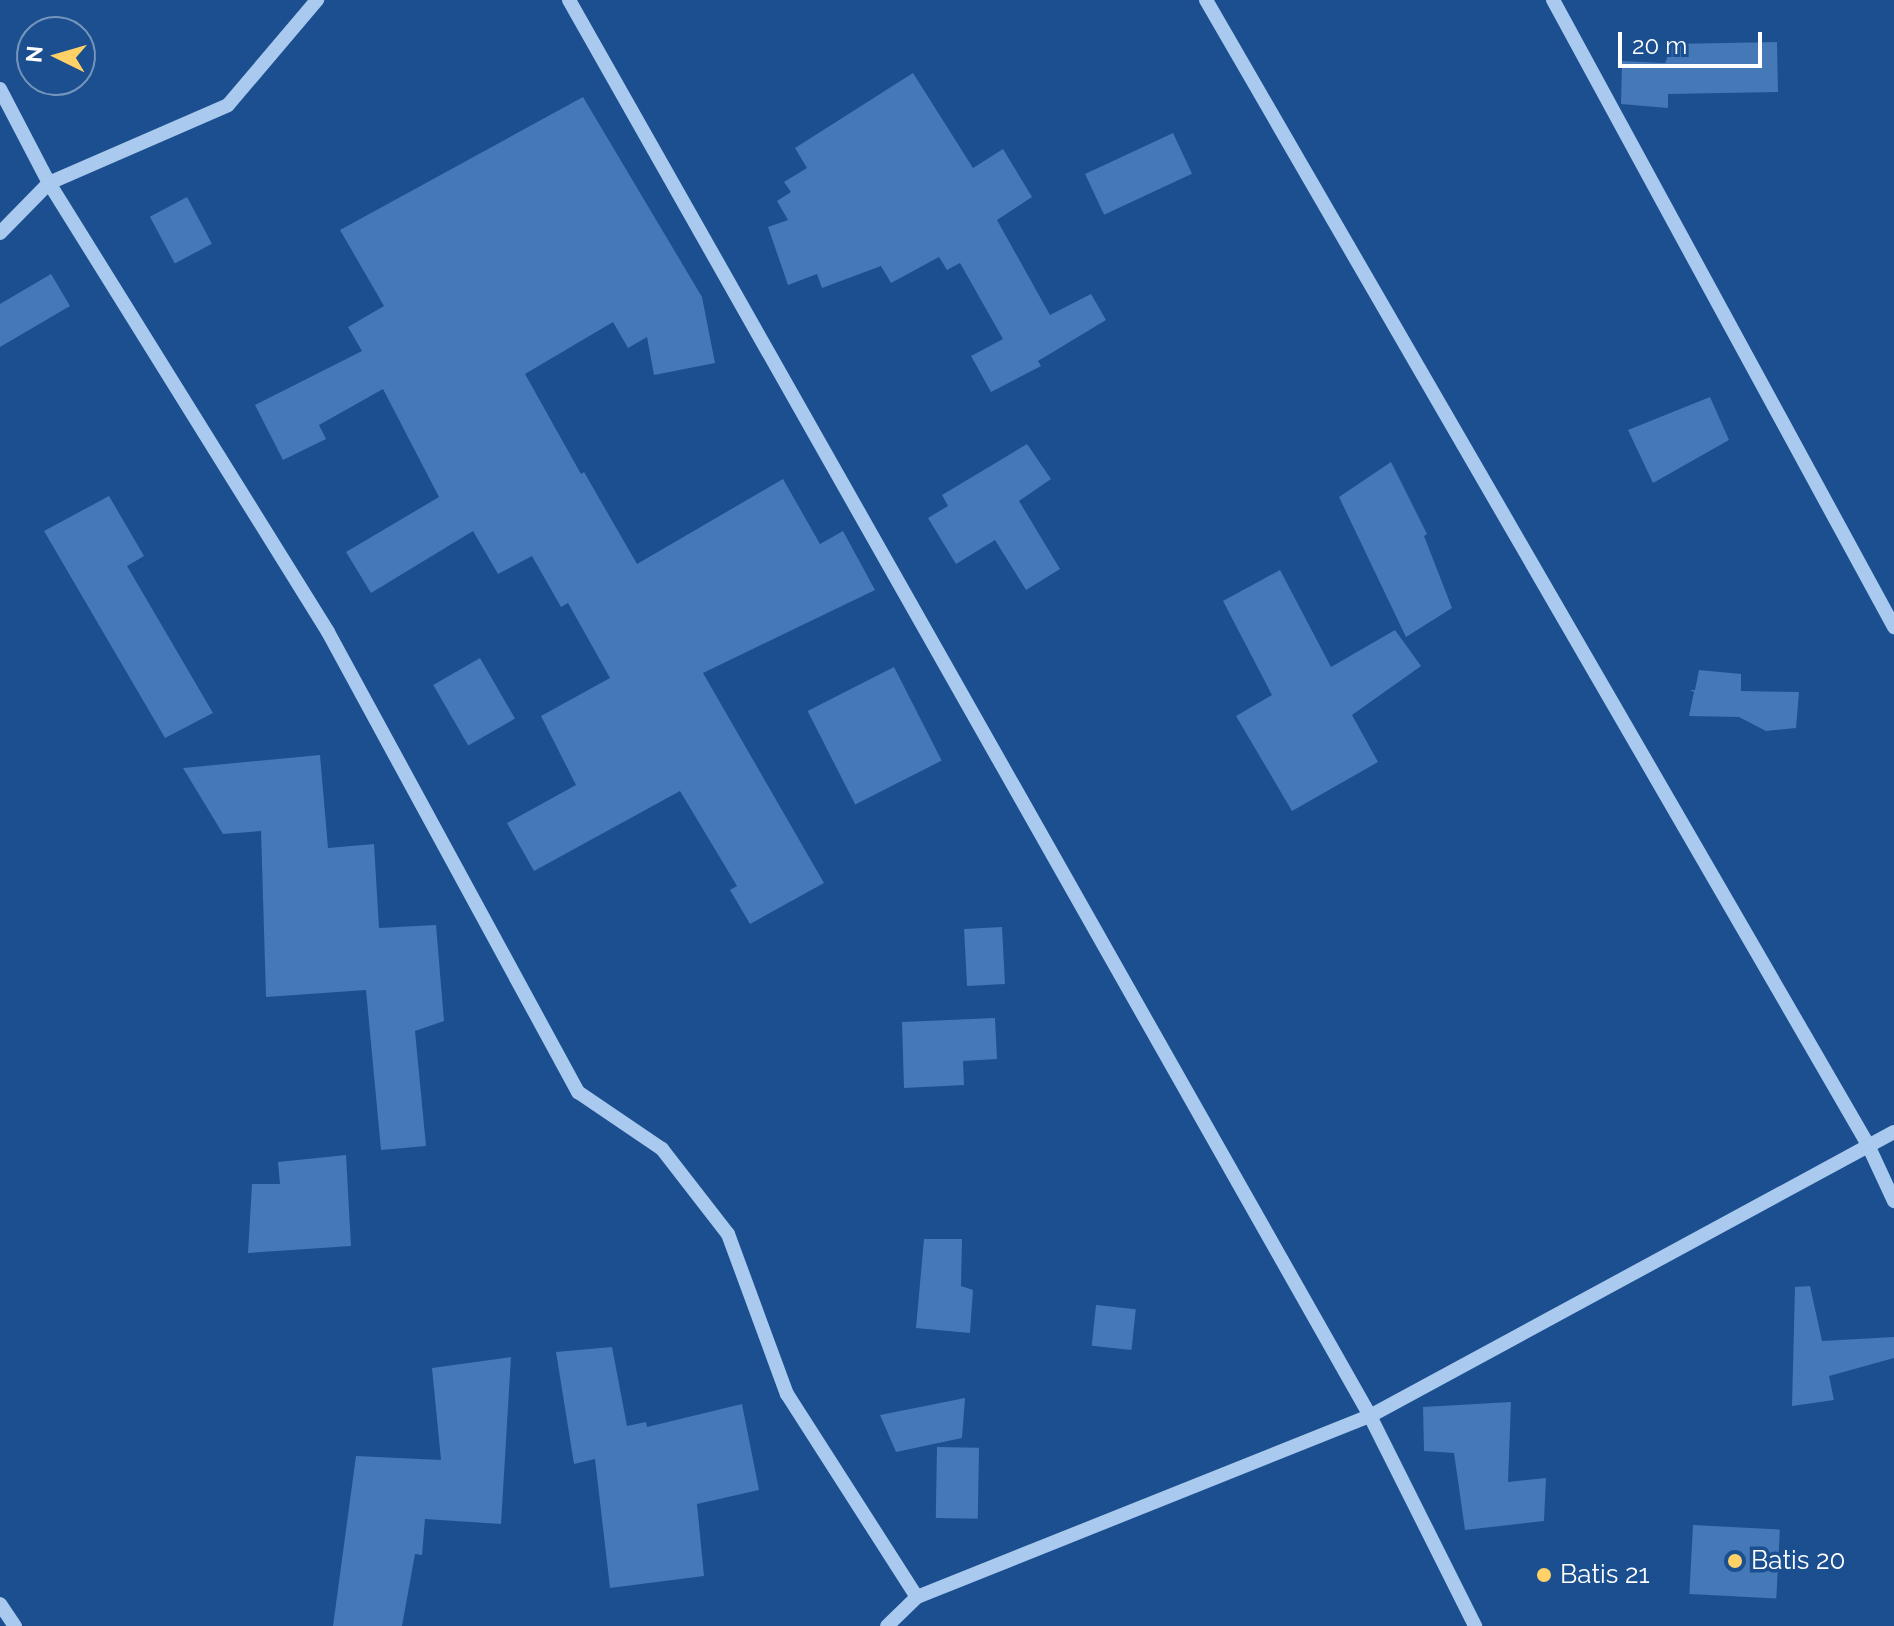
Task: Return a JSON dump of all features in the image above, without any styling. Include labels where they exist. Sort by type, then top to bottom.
[{"type":"street","points":[[0,233],[49,183],[228,105],[317,0]]},
{"type":"street","points":[[569,0],[1370,1416],[1475,1626]]},
{"type":"street","points":[[1206,0],[1868,1145],[1894,1201]]},
{"type":"street","points":[[1553,0],[1662,209],[1894,627]]},
{"type":"street","points":[[0,89],[49,183],[328,632],[578,1092],[662,1149],[728,1234],[787,1394],[917,1597]]},
{"type":"street","points":[[887,1626],[917,1597],[1370,1416],[1894,1132]]},
{"type":"street","points":[[0,1604],[15,1626]]},
{"type":"building","points":[[1777,42],[1778,92],[1668,94],[1668,108],[1621,104],[1622,61],[1665,63],[1673,44]]},
{"type":"building","points":[[913,73],[973,168],[1003,149],[1032,197],[997,220],[1050,315],[1091,294],[1106,320],[1038,361],[1041,366],[991,392],[971,356],[1003,339],[960,263],[947,270],[939,257],[891,283],[881,266],[822,288],[817,274],[788,285],[768,227],[788,220],[777,201],[791,192],[784,182],[807,168],[795,148]]},
{"type":"building","points":[[583,97],[702,297],[715,363],[654,375],[647,337],[628,348],[613,322],[525,374],[581,474],[584,472],[637,564],[783,479],[820,544],[843,531],[875,590],[703,673],[824,883],[750,924],[730,890],[737,886],[680,791],[534,871],[507,823],[576,785],[541,716],[610,678],[568,603],[561,607],[532,556],[498,574],[473,531],[371,593],[346,552],[439,497],[383,389],[319,425],[326,439],[283,460],[255,405],[362,351],[348,327],[384,306],[340,230]]},
{"type":"building","points":[[1173,133],[1192,174],[1104,215],[1085,174]]},
{"type":"building","points":[[187,197],[212,244],[175,264],[150,217]]},
{"type":"building","points":[[51,274],[70,306],[0,347],[0,304]]},
{"type":"building","points":[[1710,397],[1729,440],[1653,483],[1628,430]]},
{"type":"building","points":[[1027,444],[1051,479],[1019,501],[1060,569],[1026,590],[995,540],[956,564],[928,518],[948,506],[942,495]]},
{"type":"building","points":[[1391,462],[1427,534],[1424,536],[1452,608],[1406,637],[1339,497]]},
{"type":"building","points":[[109,496],[144,556],[127,566],[213,713],[165,738],[44,531]]},
{"type":"building","points":[[1280,570],[1331,667],[1395,630],[1421,666],[1352,715],[1378,762],[1292,811],[1236,716],[1272,695],[1223,601]]},
{"type":"building","points":[[480,658],[515,719],[468,746],[433,685]]},
{"type":"building","points":[[894,667],[942,761],[855,805],[808,711]]},
{"type":"building","points":[[1699,670],[1741,674],[1741,691],[1799,692],[1796,728],[1766,731],[1739,717],[1689,716],[1694,692],[1690,690],[1695,690]]},
{"type":"building","points":[[320,755],[328,848],[374,844],[379,928],[436,925],[444,1021],[415,1031],[426,1146],[381,1150],[366,990],[266,997],[261,831],[223,834],[183,768]]},
{"type":"building","points":[[1002,927],[1005,984],[967,986],[964,929]]},
{"type":"building","points":[[995,1018],[997,1059],[963,1061],[964,1085],[904,1088],[902,1022]]},
{"type":"building","points":[[346,1155],[351,1246],[248,1253],[252,1184],[280,1184],[278,1162]]},
{"type":"building","points":[[924,1239],[962,1239],[961,1286],[973,1290],[970,1333],[916,1328]]},
{"type":"building","points":[[1810,1286],[1822,1341],[1894,1337],[1894,1358],[1829,1376],[1834,1400],[1792,1406],[1795,1287]]},
{"type":"building","points":[[1096,1305],[1136,1309],[1131,1350],[1092,1346]]},
{"type":"building","points":[[612,1347],[627,1426],[646,1422],[647,1427],[742,1404],[759,1490],[697,1504],[704,1576],[610,1588],[595,1459],[574,1464],[556,1352]]},
{"type":"building","points":[[511,1357],[501,1524],[425,1519],[422,1555],[415,1554],[402,1626],[333,1626],[356,1456],[441,1460],[432,1368]]},
{"type":"building","points":[[965,1398],[962,1438],[896,1452],[880,1415]]},
{"type":"building","points":[[1511,1402],[1508,1482],[1546,1478],[1544,1521],[1465,1530],[1454,1453],[1424,1451],[1423,1407]]},
{"type":"building","points":[[937,1447],[979,1448],[978,1519],[936,1518]]},
{"type":"building","name":"Batis 20","points":[[1693,1525],[1780,1530],[1776,1598],[1689,1594]]},
{"type":"place","name":"Batis 20","points":[[1735,1561]]},
{"type":"place","name":"Batis 21","points":[[1544,1575]]}]
